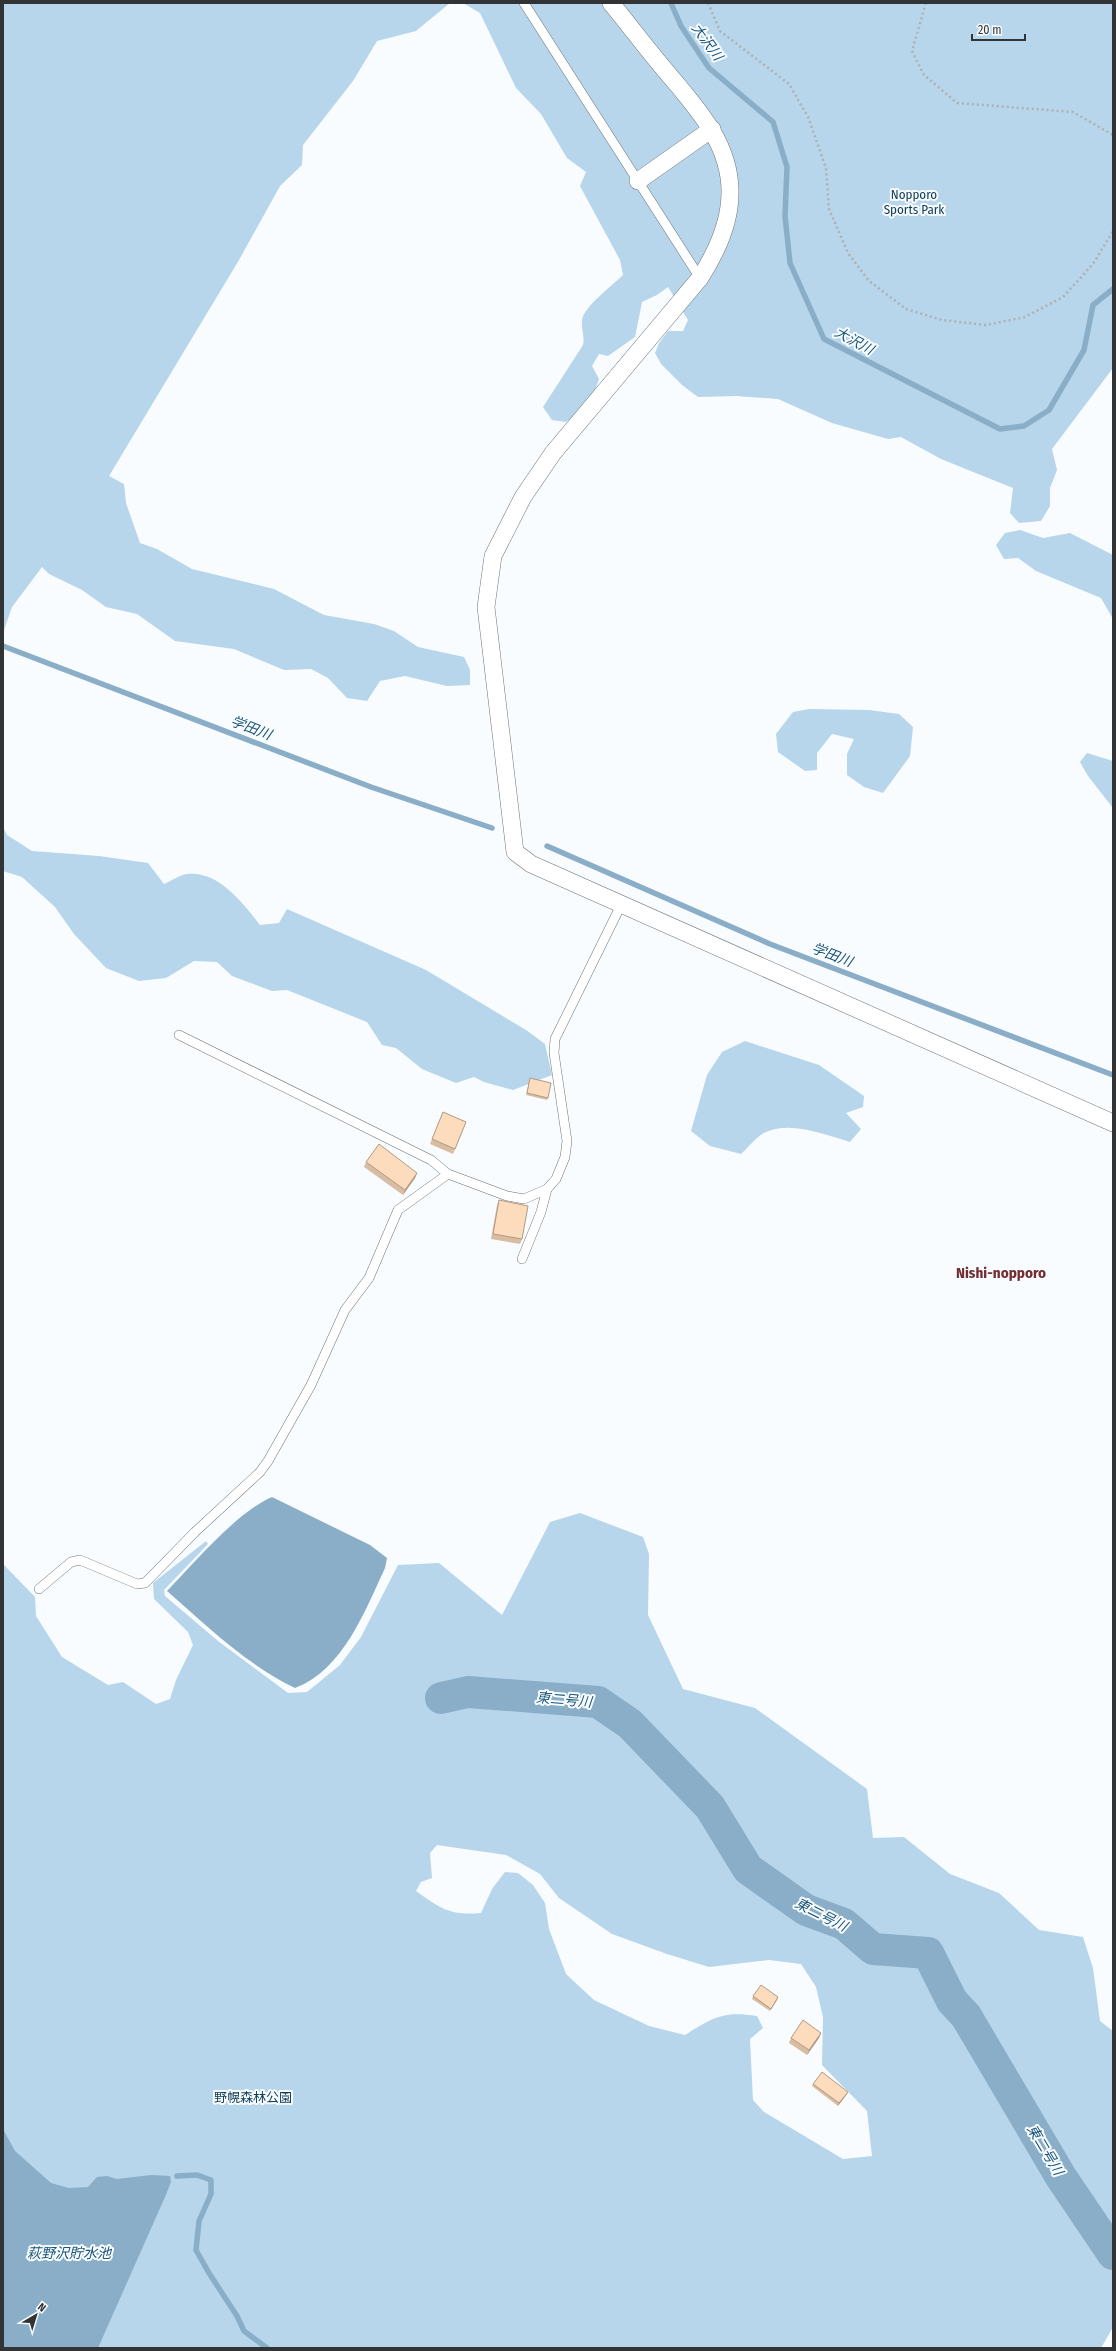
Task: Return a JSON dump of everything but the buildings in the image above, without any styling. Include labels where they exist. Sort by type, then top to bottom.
[{"type":"street","points":[[611,3],[712,129],[726,167],[730,193],[726,221],[717,251],[700,278],[553,453],[523,497],[494,556],[486,607],[515,852],[531,864],[621,905],[1113,1123]]},
{"type":"street","points":[[638,182],[712,129]]},
{"type":"lane","points":[[524,3],[700,278]]},
{"type":"lane","points":[[179,1035],[431,1160],[448,1174],[507,1196],[524,1199],[547,1189],[556,1179],[565,1157],[567,1141],[554,1053],[555,1039],[621,905]]},
{"type":"lane","points":[[39,1589],[71,1562],[80,1560],[137,1584],[145,1583],[194,1532],[260,1472],[268,1462],[311,1385],[345,1310],[369,1278],[398,1210],[448,1174]]},
{"type":"lane","points":[[522,1259],[542,1212],[547,1189]]},
{"type":"path","points":[[708,3],[720,31],[789,84],[808,117],[826,168],[829,209],[848,253],[869,282],[906,309],[942,320],[986,325],[1025,317],[1063,297],[1093,264],[1113,231]]},
{"type":"path","points":[[926,3],[912,51],[924,75],[956,103],[1073,112],[1113,135]]},
{"type":"green space","points":[[3,3],[450,3],[416,31],[377,41],[353,81],[303,145],[302,165],[280,186],[239,260],[109,476],[124,484],[126,503],[140,543],[157,549],[192,569],[274,589],[324,615],[374,624],[394,631],[418,647],[464,657],[470,670],[470,685],[447,686],[405,676],[380,681],[367,701],[347,698],[328,678],[311,669],[284,670],[234,649],[175,641],[137,614],[106,607],[82,590],[49,574],[42,567],[12,607],[3,633]]},
{"type":"green space","name":"Nopporo Sports Park","points":[[463,3],[1113,3],[1113,368],[1052,449],[1057,470],[1050,488],[1050,506],[1041,521],[1019,523],[1010,513],[1013,488],[941,459],[901,437],[888,439],[832,423],[778,399],[736,396],[698,397],[682,385],[661,364],[655,353],[659,343],[668,331],[683,331],[688,320],[668,287],[657,295],[642,302],[635,337],[608,356],[599,354],[592,366],[599,379],[597,386],[582,409],[566,422],[552,420],[543,407],[583,345],[583,316],[592,303],[623,275],[620,260],[580,186],[586,172],[567,158],[541,114],[516,88],[480,13]]},
{"type":"green space","points":[[1020,530],[1043,538],[1070,533],[1113,555],[1113,619],[1101,598],[1036,571],[1018,558],[1004,559],[996,545],[1005,533]]},
{"type":"green space","points":[[809,709],[869,710],[899,714],[913,727],[910,756],[883,793],[864,787],[847,775],[847,754],[854,739],[832,734],[817,753],[817,770],[805,771],[778,752],[776,734],[793,712]]},
{"type":"green space","points":[[1087,753],[1113,761],[1113,808],[1088,776],[1080,762]]},
{"type":"green space","points":[[3,827],[7,835],[32,851],[99,856],[148,863],[164,884],[187,874],[198,874],[209,877],[229,890],[238,898],[260,925],[279,923],[287,909],[426,970],[526,1030],[545,1044],[552,1075],[513,1090],[484,1082],[474,1077],[456,1083],[422,1069],[396,1048],[382,1045],[367,1022],[287,990],[272,991],[232,976],[217,962],[194,961],[166,978],[139,981],[106,968],[74,934],[55,907],[22,877],[3,871]]},
{"type":"green space","points":[[745,1041],[819,1065],[864,1096],[863,1107],[846,1113],[861,1129],[850,1142],[796,1128],[774,1129],[761,1135],[741,1154],[710,1146],[691,1131],[707,1075],[722,1052]]},
{"type":"green space","name":"野幌森林公園","points":[[580,1513],[643,1537],[649,1554],[648,1615],[683,1689],[755,1708],[867,1789],[873,1838],[904,1837],[950,1874],[999,1893],[1039,1930],[1083,1937],[1093,1968],[1100,2021],[1113,2031],[1113,2327],[1101,2348],[3,2348],[3,1564],[35,1597],[36,1616],[62,1657],[108,1685],[123,1682],[156,1704],[170,1699],[176,1680],[193,1645],[188,1632],[154,1599],[153,1583],[206,1541],[208,1544],[164,1590],[165,1596],[218,1641],[288,1693],[307,1692],[340,1665],[361,1637],[398,1565],[439,1563],[502,1615],[550,1522]],"holes":[[[437,1845],[506,1855],[540,1874],[559,1898],[612,1934],[667,1954],[709,1967],[769,1960],[801,1964],[816,1987],[823,2017],[822,2065],[867,2111],[872,2156],[843,2159],[764,2112],[753,2100],[750,2039],[763,2028],[757,2016],[735,2014],[719,2017],[685,2035],[649,2026],[594,2000],[566,1974],[549,1929],[545,1903],[533,1885],[518,1873],[505,1872],[492,1889],[481,1913],[470,1914],[446,1910],[416,1891],[421,1882],[432,1878],[430,1853]]]},
{"type":"water","points":[[272,1497],[370,1545],[387,1558],[385,1568],[360,1620],[339,1653],[326,1668],[312,1679],[295,1688],[260,1668],[228,1644],[167,1591],[216,1539],[245,1514]]},
{"type":"water","name":"萩野沢貯水池","points":[[3,2129],[15,2151],[51,2183],[69,2188],[88,2187],[97,2177],[107,2176],[117,2179],[151,2175],[170,2176],[171,2182],[165,2197],[98,2348],[3,2348]]},
{"type":"waterway","name":"大沢川","points":[[671,3],[681,26],[709,68],[773,122],[787,167],[785,216],[790,263],[824,339],[1000,429],[1024,426],[1049,410],[1084,350],[1093,305],[1113,289]]},
{"type":"waterway","name":"学田川","points":[[3,646],[371,787],[492,828]]},
{"type":"waterway","name":"学田川","points":[[547,846],[770,944],[1113,1075]]},
{"type":"waterway","name":"東二号川","points":[[441,1698],[468,1692],[598,1702],[630,1724],[710,1807],[748,1869],[806,1910],[844,1924],[873,1949],[928,1953],[952,2001],[966,2016],[1061,2177],[1113,2254]]},
{"type":"waterway","points":[[177,2176],[197,2175],[211,2180],[211,2194],[199,2221],[196,2250],[237,2316],[244,2331],[267,2348]]},
{"type":"district","name":"Nishi-nopporo","points":[[1001,1273]]}]
